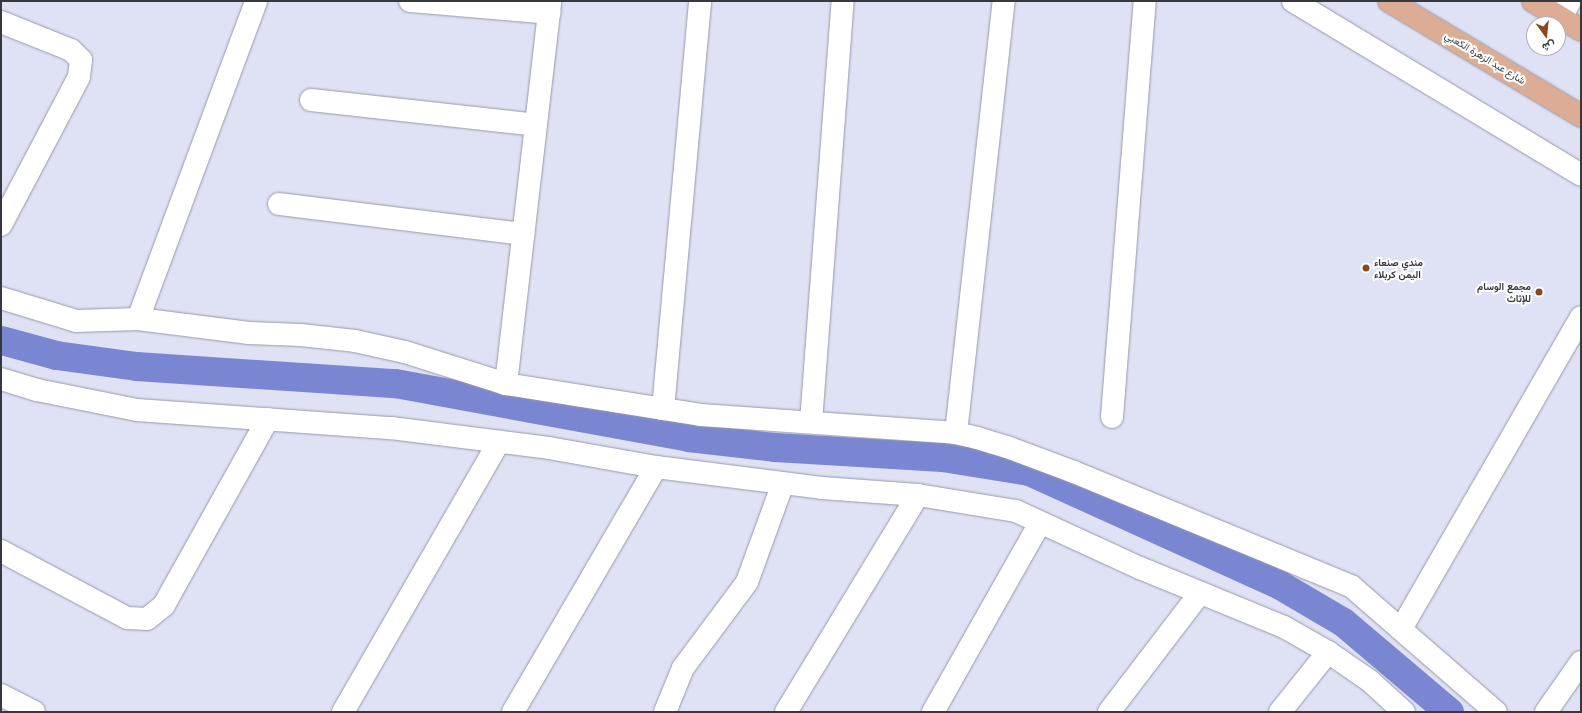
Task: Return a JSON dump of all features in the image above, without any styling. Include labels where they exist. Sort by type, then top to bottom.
[{"type":"main road","name":"شارع عبد الزهرة الكعبي","points":[[1389,1],[1581,116]]},
{"type":"main road","points":[[1533,1],[1566,10],[1581,30]]},
{"type":"street","points":[[138,319],[256,1]]},
{"type":"street","points":[[410,1],[550,7],[506,384]]},
{"type":"street","points":[[663,409],[700,1]]},
{"type":"street","points":[[811,422],[843,1]]},
{"type":"street","points":[[956,433],[1004,1]]},
{"type":"street","points":[[1112,417],[1145,1]]},
{"type":"street","points":[[1293,1],[1581,175]]},
{"type":"street","points":[[1,22],[71,50],[81,60],[79,77],[1,225]]},
{"type":"street","points":[[311,100],[536,125]]},
{"type":"street","points":[[279,204],[523,234]]},
{"type":"street","points":[[1,298],[76,321],[138,319],[249,333],[301,335],[355,341],[405,352],[506,384],[663,409],[734,418],[956,433],[1007,447],[1074,472],[1351,586],[1496,712]]},
{"type":"street","points":[[1401,629],[1581,317]]},
{"type":"street","points":[[1,379],[36,390],[137,410],[392,428],[549,448],[656,467],[822,488],[918,495],[1016,511],[1200,593],[1284,627],[1328,652],[1370,681],[1404,712]]},
{"type":"street","points":[[1,551],[127,618],[147,619],[164,605],[268,419]]},
{"type":"street","points":[[343,712],[499,442]]},
{"type":"street","points":[[513,712],[656,467]]},
{"type":"street","points":[[665,712],[683,668],[748,582],[783,483]]},
{"type":"street","points":[[786,712],[918,495]]},
{"type":"street","points":[[933,712],[1040,522]]},
{"type":"street","points":[[1109,712],[1200,593]]},
{"type":"street","points":[[1280,712],[1328,652]]},
{"type":"street","points":[[1546,712],[1581,662]]},
{"type":"street","points":[[1,696],[34,712]]},
{"type":"waterway","points":[[1,340],[56,355],[136,366],[395,383],[688,437],[775,447],[942,457],[1029,471],[1280,585],[1343,622],[1449,712]]},
{"type":"place","name":"مندي صنعاء اليمن كربلاء","points":[[1366,268]]},
{"type":"place","name":"مجمع الوسام للإثاث","points":[[1539,292]]}]
